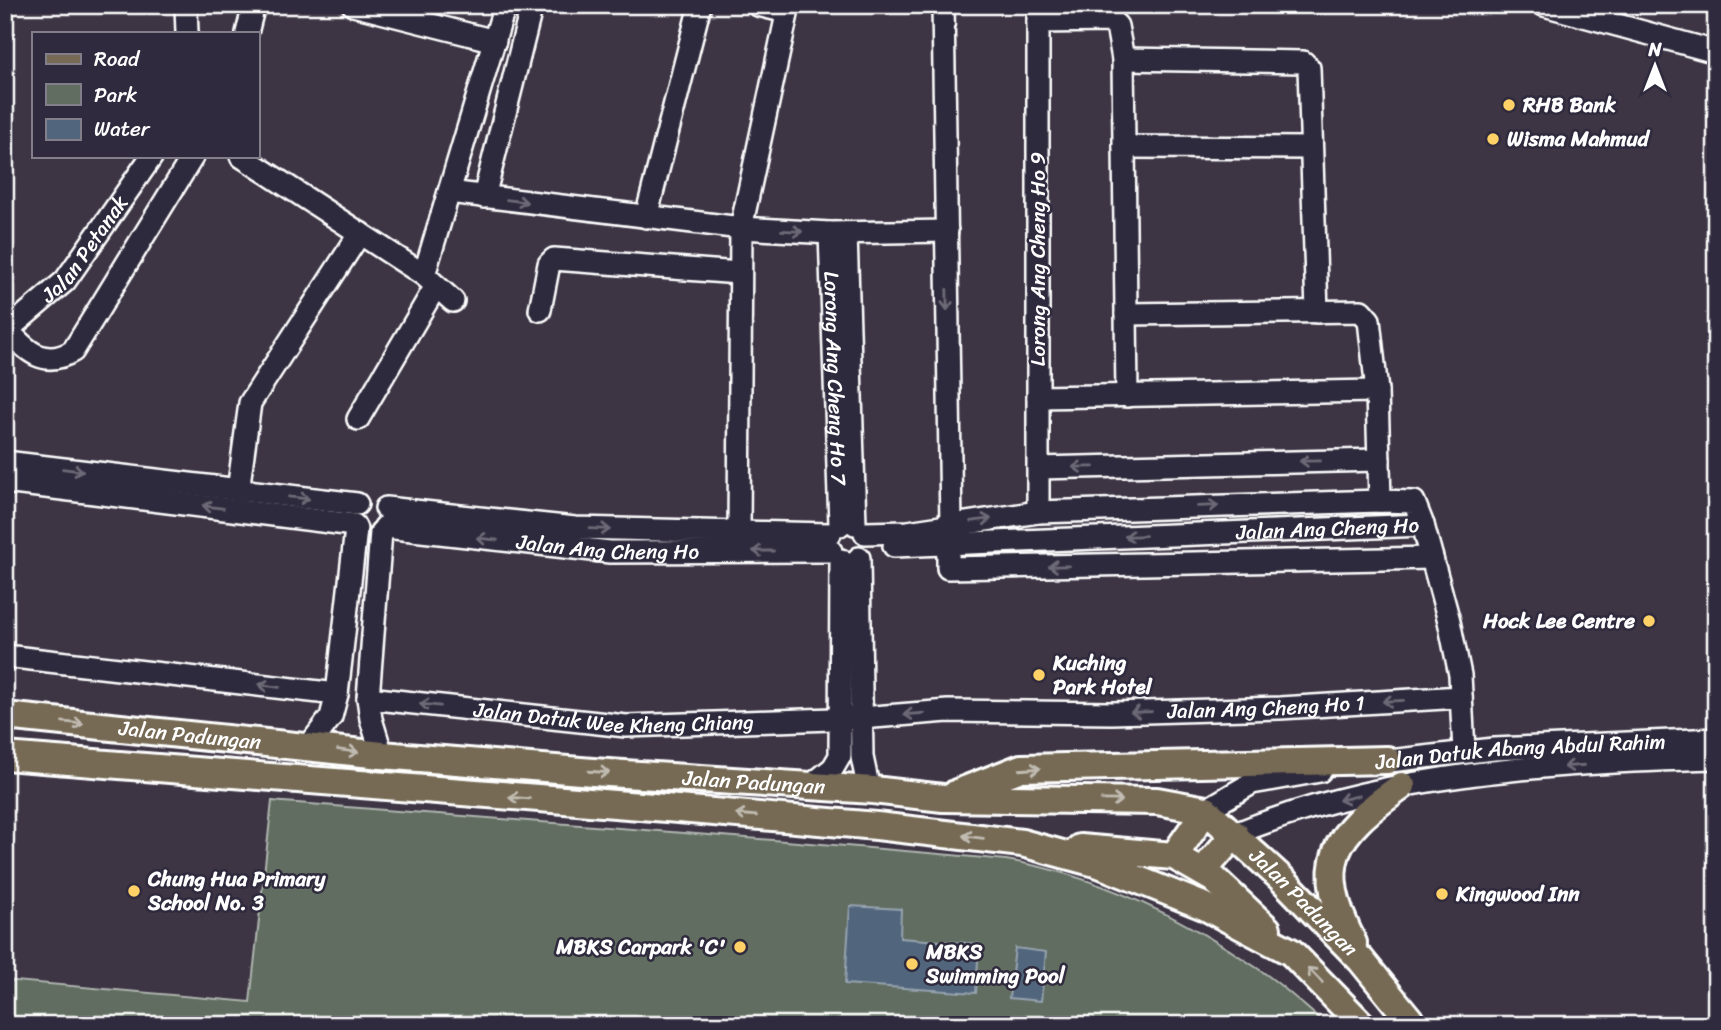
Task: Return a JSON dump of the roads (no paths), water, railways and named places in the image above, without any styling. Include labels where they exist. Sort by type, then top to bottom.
[{"type":"main road","name":"Jalan Padungan","points":[[5,716],[382,755],[808,788],[873,790],[943,798],[1157,801],[1206,810],[1235,834],[1361,961],[1414,1025]]},
{"type":"main road","name":"Jalan Padungan","points":[[5,757],[654,807],[877,826],[1022,843],[1099,864],[1206,907],[1291,952],[1362,1025]]},
{"type":"main road","points":[[943,798],[1021,768],[1387,760]]},
{"type":"main road","points":[[1361,961],[1337,912],[1331,872],[1336,850],[1346,834],[1370,808],[1402,786]]},
{"type":"main road","points":[[1174,856],[1206,810]]},
{"type":"main road","points":[[1202,872],[1235,834]]},
{"type":"main road","points":[[1022,843],[1174,856],[1214,879],[1291,952]]},
{"type":"street","points":[[186,5],[187,32]]},
{"type":"street","points":[[247,32],[254,5]]},
{"type":"street","points":[[353,5],[495,41]]},
{"type":"street","points":[[358,419],[430,280],[449,192],[506,5]]},
{"type":"street","points":[[484,197],[532,5]]},
{"type":"street","points":[[646,217],[700,5]]},
{"type":"street","points":[[739,534],[741,228],[788,9],[758,5]]},
{"type":"street","points":[[943,5],[948,568],[1432,558]]},
{"type":"street","points":[[1544,5],[1716,52]]},
{"type":"street","points":[[1038,14],[1112,21],[1117,26],[1123,59],[1127,396]]},
{"type":"street","name":"Lorong Ang Cheng Ho 9","points":[[1038,14],[1038,512]]},
{"type":"street","points":[[1123,59],[1303,62],[1309,68],[1317,312]]},
{"type":"street","points":[[1124,147],[1311,148]]},
{"type":"street","name":"Jalan Petanak","points":[[7,331],[65,281],[151,158]]},
{"type":"street","points":[[7,331],[26,351],[50,359],[73,351],[192,158]]},
{"type":"street","points":[[244,158],[430,280],[453,301]]},
{"type":"street","points":[[449,192],[741,228],[838,233],[947,231]]},
{"type":"street","points":[[238,491],[250,403],[359,233]]},
{"type":"street","name":"Lorong Ang Cheng Ho 7","points":[[838,233],[848,541],[850,718],[873,790]]},
{"type":"street","points":[[540,310],[549,264],[554,259],[739,273]]},
{"type":"street","points":[[1126,314],[1361,311],[1369,320],[1377,391],[1380,501]]},
{"type":"street","points":[[1038,397],[1377,391]]},
{"type":"street","points":[[1038,468],[1379,460]]},
{"type":"street","points":[[5,462],[238,491],[356,519],[371,536],[384,522]]},
{"type":"street","points":[[5,482],[356,519]]},
{"type":"street","points":[[309,746],[331,717],[337,694],[356,519],[370,499],[384,522],[368,698],[382,755]]},
{"type":"street","name":"Jalan Ang Cheng Ho","points":[[384,522],[610,552],[848,541],[908,532],[949,534],[1423,525],[1414,502],[1380,501],[1038,512],[949,534]]},
{"type":"street","name":"Jalan Ang Cheng Ho","points":[[384,522],[739,534],[848,541]]},
{"type":"street","points":[[1423,525],[1449,621],[1461,697],[1464,751]]},
{"type":"street","points":[[5,656],[337,694]]},
{"type":"street","name":"Jalan Ang Cheng Ho 1","points":[[850,718],[948,711],[1112,713],[1280,708],[1461,697]]},
{"type":"street","name":"Jalan Datuk Wee Kheng Chiang","points":[[368,698],[626,726],[850,718]]},
{"type":"street","name":"Lorong Ang Cheng Ho 7","points":[[808,788],[833,768],[840,756],[850,718]]},
{"type":"street","name":"Jalan Datuk Abang Abdul Rahim","points":[[1206,810],[1252,783],[1387,760],[1464,751],[1716,739]]},
{"type":"street","name":"Jalan Datuk Abang Abdul Rahim","points":[[1235,834],[1340,799],[1496,771],[1716,758]]},
{"type":"water","name":"MBKS Swimming Pool","points":[[850,906],[901,909],[900,938],[979,944],[976,993],[845,984]]},
{"type":"water","points":[[1015,948],[1046,952],[1041,1001],[1009,998]]},
{"type":"place","name":"RHB Bank","points":[[1509,105]]},
{"type":"place","name":"Wisma Mahmud","points":[[1493,139]]},
{"type":"place","name":"Hock Lee Centre","points":[[1649,621]]},
{"type":"place","name":"Kuching Park Hotel","points":[[1039,675]]},
{"type":"place","name":"Chung Hua Primary School No. 3","points":[[134,891]]},
{"type":"place","name":"Kingwood Inn","points":[[1442,894]]},
{"type":"place","name":"MBKS Carpark 'C'","points":[[740,947]]},
{"type":"place","name":"MBKS Swimming Pool","points":[[912,964]]}]
